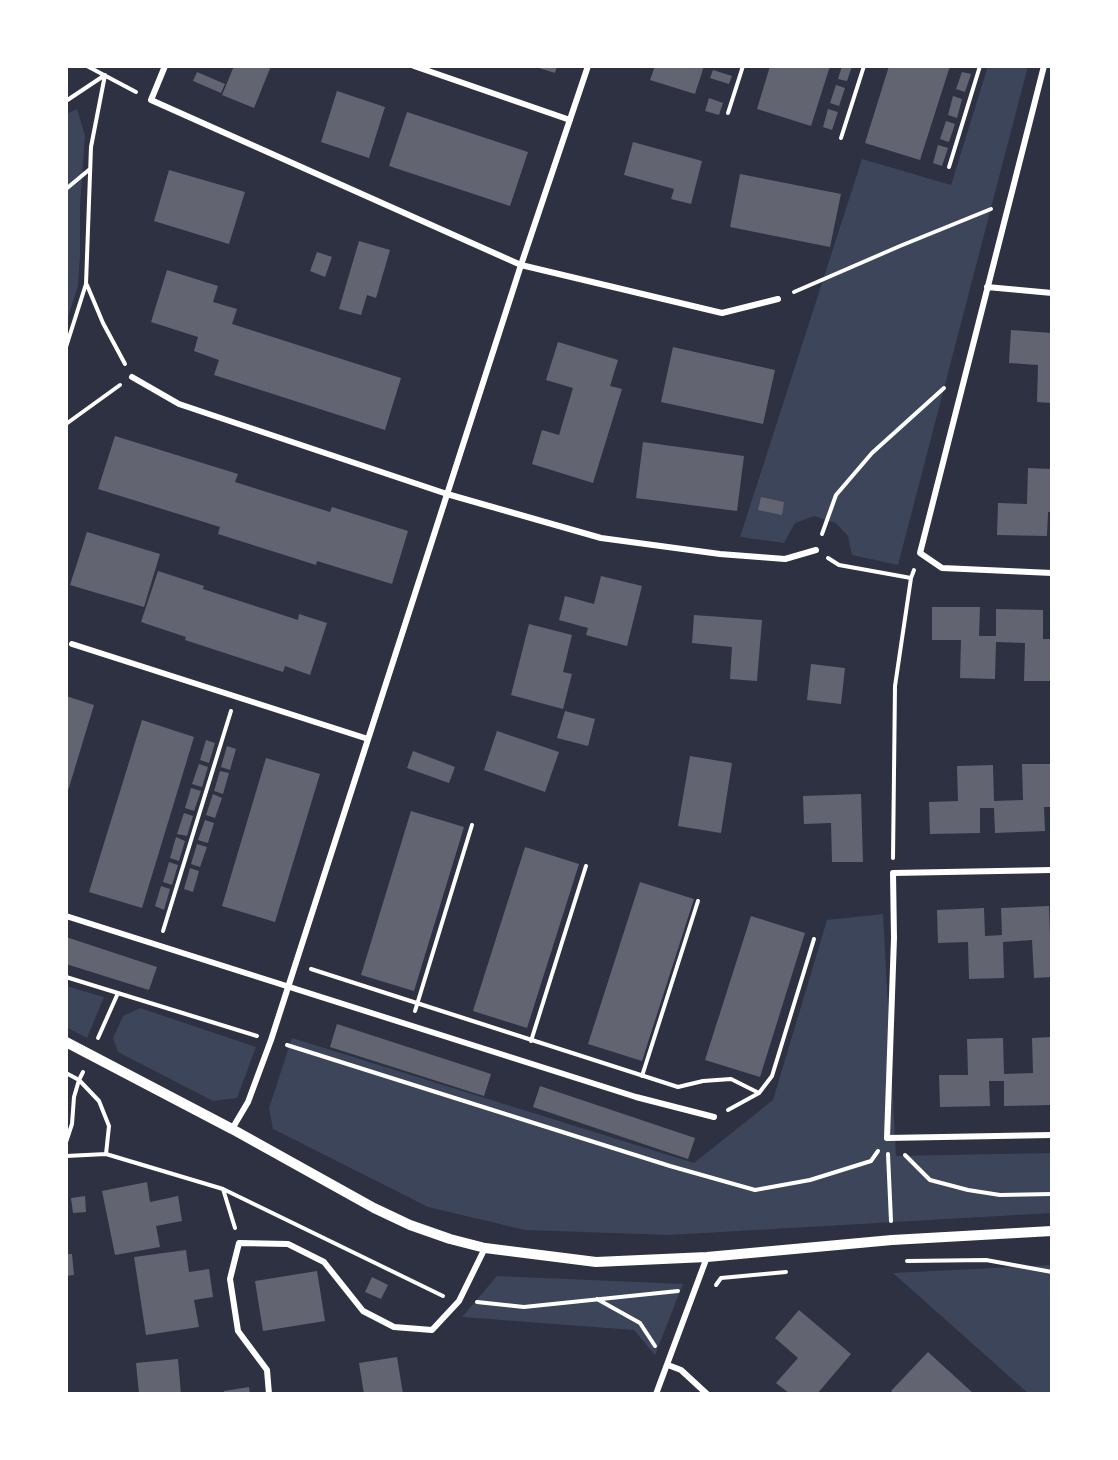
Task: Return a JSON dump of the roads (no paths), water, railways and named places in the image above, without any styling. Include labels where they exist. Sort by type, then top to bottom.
[{"type":"street","points":[[165,66],[151,100],[521,265],[722,313],[778,299]]},
{"type":"street","points":[[414,66],[570,120]]},
{"type":"street","points":[[232,1129],[248,1102],[271,1040],[521,265],[588,66]]},
{"type":"street","points":[[1044,66],[920,553],[942,568],[1052,573]]},
{"type":"street","points":[[987,287],[1052,293]]},
{"type":"street","points":[[132,377],[179,404],[447,494],[601,538],[720,554],[785,559],[816,550]]},
{"type":"street","points":[[72,644],[368,739]]},
{"type":"street","points":[[1052,870],[893,873],[894,938],[888,1138],[1052,1135]]},
{"type":"street","points":[[66,916],[636,1097],[714,1117]]},
{"type":"street","points":[[66,1041],[374,1208],[401,1221],[450,1239],[485,1248],[596,1262],[707,1257],[892,1240],[1052,1231]]},
{"type":"street","points":[[269,1394],[267,1370],[238,1330],[230,1279],[239,1243],[288,1244],[324,1262],[363,1311],[394,1327],[432,1330],[459,1301],[485,1248]]},
{"type":"street","points":[[656,1394],[707,1257]]},
{"type":"street","points":[[668,1365],[681,1370],[707,1394]]}]
